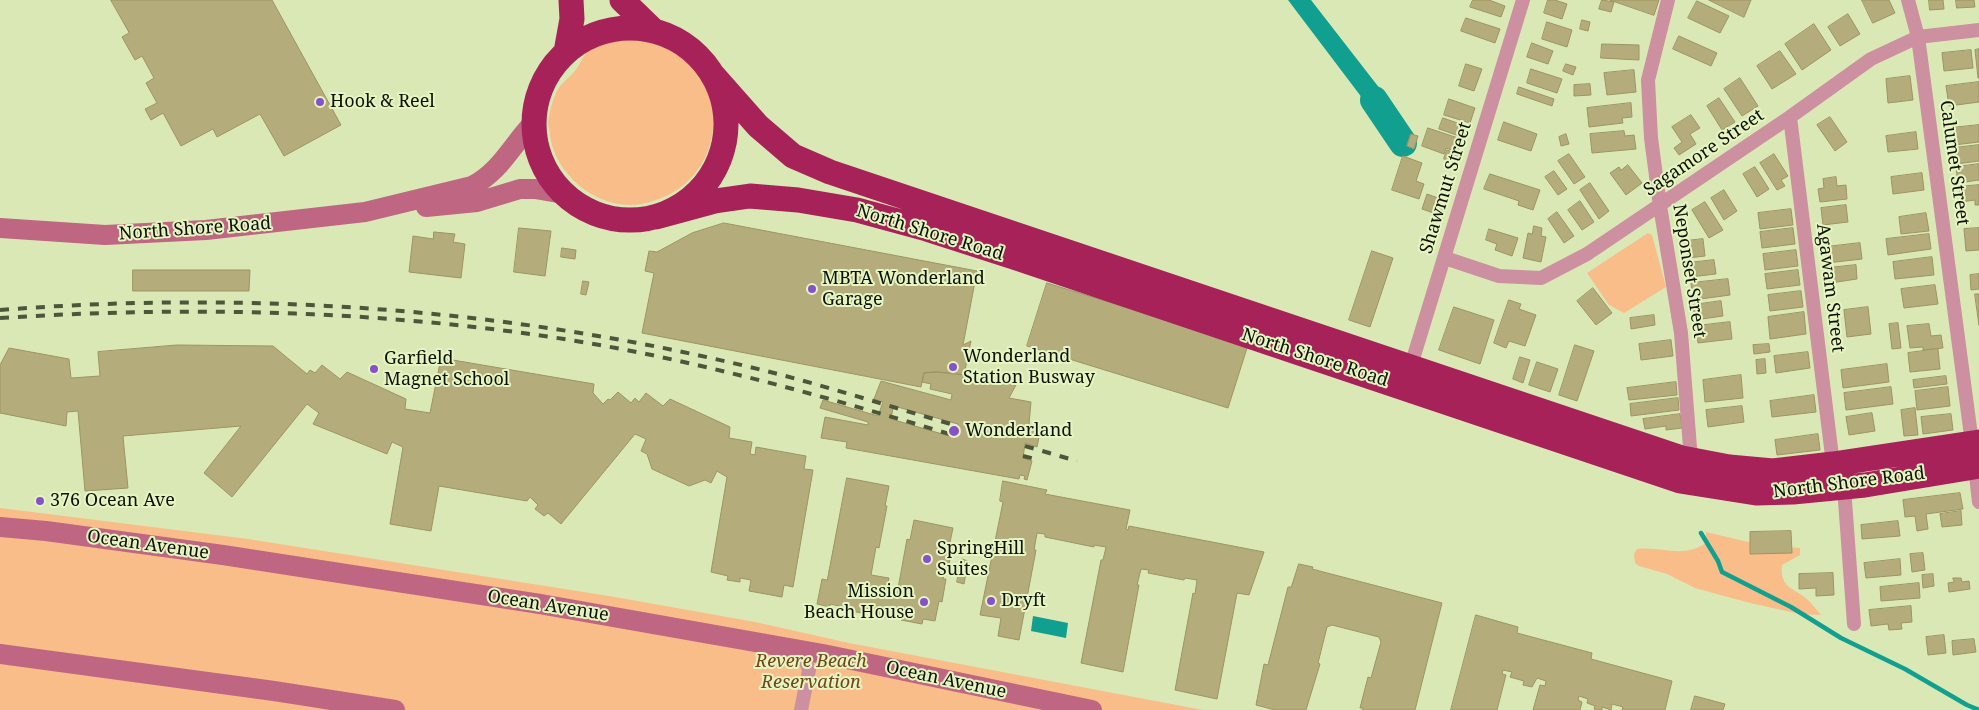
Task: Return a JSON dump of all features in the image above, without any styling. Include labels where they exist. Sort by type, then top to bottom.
[{"type":"highway","points":[[566,52],[572,19],[571,0]]},
{"type":"highway","points":[[622,0],[654,31]]},
{"type":"highway","points":[[654,31],[636,28],[617,28],[598,33],[581,41],[566,52],[548,72],[537,97],[533,123],[537,150],[547,174],[564,194],[579,206],[608,218],[632,221],[656,217],[679,207],[699,191],[714,171],[723,148],[726,122],[722,97],[712,74]]},
{"type":"highway","name":"North Shore Road","points":[[654,31],[671,37],[687,47],[701,60],[758,126],[793,156],[830,172],[1406,377],[1680,481],[1756,493],[1844,487],[1976,454]]},
{"type":"highway","name":"North Shore Road","points":[[656,217],[715,201],[750,196],[798,200],[857,210],[927,229],[1022,260],[1406,377],[1612,435],[1691,460],[1729,467],[1773,471],[1834,464],[1976,454]]},
{"type":"main road","name":"North Shore Road","points":[[0,228],[105,235],[155,233],[279,223],[389,208],[472,186],[482,180],[503,161],[520,137],[533,123]]},
{"type":"main road","name":"North Shore Road","points":[[389,208],[477,202],[520,189],[535,189],[564,194]]},
{"type":"main road","name":"Ocean Avenue","points":[[0,527],[57,532],[365,576],[672,626],[801,650],[1092,710]]},
{"type":"main road","points":[[0,654],[274,691],[395,710]]},
{"type":"street","name":"Shawmut Street","points":[[1406,377],[1445,258],[1523,0]]},
{"type":"street","name":"Neponset Street","points":[[1668,0],[1648,80],[1652,138],[1660,206],[1681,333],[1691,460]]},
{"type":"street","name":"Calumet Street","points":[[1908,0],[1918,37],[1976,454],[1979,502]]},
{"type":"street","name":"Sagamore Street","points":[[1445,258],[1499,276],[1541,278],[1587,254],[1660,206],[1871,59],[1918,37],[1979,30]]},
{"type":"street","name":"Agawam Street","points":[[1790,117],[1834,464]]},
{"type":"street","points":[[1844,487],[1854,624]]},
{"type":"street","points":[[801,650],[809,670],[801,710]]},
{"type":"green space","points":[[624,37],[647,39],[663,44],[691,65],[706,86],[713,111],[712,135],[705,159],[690,179],[669,195],[641,204],[625,205],[595,196],[570,177],[554,151],[548,124],[551,107],[558,88],[576,69],[589,49],[601,42]]},
{"type":"green space","points":[[1648,233],[1652,235],[1666,287],[1624,313],[1609,305],[1587,273]]},
{"type":"green space","name":"Revere Beach Reservation","points":[[0,508],[248,539],[615,597],[755,622],[849,643],[1203,710],[0,710]]},
{"type":"green space","points":[[1706,532],[1761,545],[1800,548],[1800,555],[1782,565],[1783,579],[1790,588],[1805,597],[1821,615],[1800,614],[1695,588],[1667,574],[1639,566],[1635,563],[1634,554],[1637,549],[1689,550],[1706,543]]},
{"type":"water","points":[[1288,0],[1311,0],[1403,120],[1404,127],[1399,132],[1391,130],[1375,115]]},
{"type":"water","points":[[1033,616],[1068,623],[1066,638],[1031,631]]},
{"type":"building","points":[[111,0],[272,0],[341,125],[284,156],[260,114],[217,137],[213,129],[181,146],[163,113],[151,120],[145,109],[157,103],[146,83],[154,78],[142,56],[135,60],[122,37],[129,33]]},
{"type":"building","points":[[1473,0],[1489,0],[1505,6],[1501,17],[1470,7]]},
{"type":"building","points":[[1548,0],[1567,4],[1562,19],[1544,13]]},
{"type":"building","points":[[1602,0],[1614,2],[1611,12],[1599,9]]},
{"type":"building","points":[[1610,0],[1659,0],[1654,15]]},
{"type":"building","points":[[1709,0],[1751,0],[1744,17]]},
{"type":"building","points":[[1862,0],[1889,0],[1895,13],[1873,23]]},
{"type":"building","points":[[1929,0],[1943,0],[1944,9],[1930,10]]},
{"type":"building","points":[[1956,0],[1974,0],[1975,7],[1957,8]]},
{"type":"building","points":[[1697,1],[1729,16],[1720,33],[1688,18]]},
{"type":"building","points":[[1848,14],[1860,34],[1840,46],[1828,27]]},
{"type":"building","points":[[1466,18],[1500,29],[1495,43],[1461,31]]},
{"type":"building","points":[[1582,20],[1590,22],[1588,31],[1580,29]]},
{"type":"building","points":[[1547,22],[1572,30],[1567,47],[1542,39]]},
{"type":"building","points":[[1814,24],[1831,50],[1802,70],[1785,44]]},
{"type":"building","points":[[1679,36],[1717,53],[1711,66],[1673,49]]},
{"type":"building","points":[[1532,43],[1553,51],[1548,64],[1527,57]]},
{"type":"building","points":[[1602,44],[1639,45],[1639,60],[1601,58]]},
{"type":"building","points":[[1979,49],[1979,78],[1978,78],[1975,50]]},
{"type":"building","points":[[1971,50],[1973,68],[1944,71],[1942,53]]},
{"type":"building","points":[[1780,51],[1796,74],[1772,89],[1757,66]]},
{"type":"building","points":[[1466,64],[1482,69],[1474,91],[1459,86]]},
{"type":"building","points":[[1566,64],[1576,67],[1573,75],[1563,71]]},
{"type":"building","points":[[1531,69],[1562,79],[1557,93],[1527,83]]},
{"type":"building","points":[[1634,70],[1636,92],[1607,95],[1604,73]]},
{"type":"building","points":[[1910,76],[1913,100],[1888,103],[1886,79]]},
{"type":"building","points":[[1740,78],[1758,106],[1742,116],[1724,89]]},
{"type":"building","points":[[1979,82],[1979,102],[1949,106],[1946,86]]},
{"type":"building","points":[[1590,84],[1591,95],[1574,96],[1574,85]]},
{"type":"building","points":[[1519,87],[1554,99],[1552,106],[1517,94]]},
{"type":"building","points":[[1719,98],[1735,122],[1722,130],[1707,106]]},
{"type":"building","points":[[1449,99],[1475,108],[1470,123],[1444,115]]},
{"type":"building","points":[[1631,103],[1632,117],[1622,118],[1623,123],[1589,127],[1587,108]]},
{"type":"building","points":[[1691,115],[1700,128],[1690,134],[1696,144],[1679,155],[1674,148],[1682,142],[1672,127]]},
{"type":"building","points":[[1830,117],[1847,142],[1835,151],[1817,125]]},
{"type":"building","points":[[1443,118],[1469,127],[1465,138],[1439,129]]},
{"type":"building","points":[[1504,122],[1537,134],[1531,151],[1498,140]]},
{"type":"building","points":[[1979,125],[1979,142],[1954,145],[1951,128]]},
{"type":"building","points":[[1428,128],[1461,139],[1457,152],[1446,148],[1444,154],[1422,146]]},
{"type":"building","points":[[1624,131],[1625,136],[1634,135],[1636,149],[1592,153],[1590,134]]},
{"type":"building","points":[[1916,132],[1918,149],[1888,152],[1886,136]]},
{"type":"building","points":[[1411,134],[1418,136],[1414,149],[1407,146]]},
{"type":"building","points":[[1566,134],[1569,144],[1561,146],[1559,137]]},
{"type":"building","points":[[1979,145],[1979,161],[1956,164],[1954,148]]},
{"type":"building","points":[[1447,150],[1460,155],[1457,163],[1444,159]]},
{"type":"building","points":[[1569,154],[1585,177],[1574,184],[1558,161]]},
{"type":"building","points":[[1774,154],[1788,176],[1781,180],[1785,186],[1777,190],[1760,163]]},
{"type":"building","points":[[1403,156],[1422,163],[1416,181],[1424,184],[1419,199],[1392,190]]},
{"type":"building","points":[[1979,164],[1979,180],[1958,183],[1956,167]]},
{"type":"building","points":[[1628,165],[1642,183],[1626,195],[1610,173],[1619,167],[1621,170]]},
{"type":"building","points":[[1755,167],[1769,189],[1757,197],[1743,174]]},
{"type":"building","points":[[1554,171],[1567,189],[1558,195],[1545,177]]},
{"type":"building","points":[[1922,173],[1924,190],[1893,194],[1891,177]]},
{"type":"building","points":[[1490,174],[1540,190],[1533,210],[1518,205],[1519,201],[1484,189]]},
{"type":"building","points":[[1836,177],[1837,186],[1846,185],[1847,199],[1820,202],[1818,189],[1824,188],[1823,179]]},
{"type":"building","points":[[1590,183],[1609,211],[1599,219],[1580,190]]},
{"type":"building","points":[[1979,185],[1979,205],[1975,205],[1975,200],[1961,202],[1959,187]]},
{"type":"building","points":[[1441,189],[1450,192],[1442,216],[1422,209],[1427,194],[1438,198]]},
{"type":"building","points":[[1724,190],[1737,211],[1724,220],[1711,198]]},
{"type":"building","points":[[1580,201],[1594,222],[1582,230],[1568,210]]},
{"type":"building","points":[[1705,202],[1723,230],[1709,238],[1692,210]]},
{"type":"building","points":[[1846,205],[1848,222],[1823,225],[1821,208]]},
{"type":"building","points":[[1791,209],[1793,225],[1760,229],[1758,213]]},
{"type":"building","points":[[1557,212],[1574,236],[1564,243],[1548,219]]},
{"type":"building","points":[[1926,213],[1929,231],[1901,234],[1899,217]]},
{"type":"building","name":"MBTA Wonderland Garage","points":[[724,223],[977,271],[963,345],[971,341],[964,375],[936,372],[924,373],[921,387],[642,333],[654,273],[645,271],[649,251],[657,252],[692,233]]},
{"type":"building","points":[[1534,226],[1542,228],[1541,236],[1546,237],[1541,262],[1523,258],[1528,233],[1532,234]]},
{"type":"building","points":[[519,228],[551,231],[545,276],[514,272]]},
{"type":"building","points":[[1793,228],[1795,244],[1762,248],[1760,232]]},
{"type":"building","points":[[1979,228],[1979,250],[1966,251],[1964,229]]},
{"type":"building","points":[[1489,229],[1518,238],[1512,256],[1495,250],[1497,244],[1486,240]]},
{"type":"building","points":[[434,232],[455,234],[453,242],[465,244],[461,278],[409,272],[413,236],[433,239]]},
{"type":"building","points":[[1929,234],[1931,249],[1888,255],[1886,239]]},
{"type":"building","points":[[1703,239],[1705,256],[1688,258],[1686,241]]},
{"type":"building","points":[[1860,243],[1862,259],[1827,263],[1826,247]]},
{"type":"building","points":[[562,248],[576,250],[575,259],[561,257]]},
{"type":"building","points":[[1796,250],[1798,266],[1765,270],[1763,254]]},
{"type":"building","points":[[1372,251],[1393,258],[1370,327],[1349,320]]},
{"type":"building","points":[[1932,257],[1934,275],[1895,279],[1893,262]]},
{"type":"building","points":[[1714,260],[1716,274],[1690,277],[1688,263]]},
{"type":"building","points":[[1856,265],[1857,279],[1830,283],[1828,268]]},
{"type":"building","points":[[133,270],[250,270],[249,291],[133,291]]},
{"type":"building","points":[[1798,270],[1800,285],[1767,289],[1765,274]]},
{"type":"building","points":[[1979,274],[1979,289],[1971,290],[1970,275]]},
{"type":"building","points":[[1728,279],[1730,295],[1693,300],[1691,283]]},
{"type":"building","points":[[583,281],[589,282],[586,295],[581,294]]},
{"type":"building","points":[[1047,283],[1248,345],[1228,408],[1027,346]]},
{"type":"building","points":[[1935,285],[1938,304],[1904,308],[1901,289]]},
{"type":"building","points":[[1593,288],[1612,313],[1596,325],[1577,301]]},
{"type":"building","points":[[1801,291],[1803,307],[1770,311],[1768,295]]},
{"type":"building","points":[[1975,294],[1979,294],[1979,325]]},
{"type":"building","points":[[1509,300],[1521,304],[1519,309],[1536,315],[1525,346],[1509,341],[1506,348],[1494,343]]},
{"type":"building","points":[[1721,301],[1723,316],[1695,320],[1693,305]]},
{"type":"building","points":[[1454,307],[1494,320],[1480,364],[1439,350]]},
{"type":"building","points":[[1868,307],[1871,334],[1847,337],[1844,310]]},
{"type":"building","points":[[1804,312],[1806,334],[1770,339],[1768,317]]},
{"type":"building","points":[[1654,315],[1655,325],[1631,329],[1630,318]]},
{"type":"building","points":[[1730,322],[1732,339],[1698,343],[1696,326]]},
{"type":"building","points":[[1898,323],[1901,348],[1892,349],[1889,324]]},
{"type":"building","points":[[1929,324],[1931,336],[1941,335],[1943,348],[1923,350],[1923,347],[1910,348],[1907,326]]},
{"type":"building","points":[[1671,340],[1673,356],[1641,360],[1639,344]]},
{"type":"building","points":[[1769,344],[1770,352],[1754,354],[1753,345]]},
{"type":"building","points":[[177,345],[273,346],[307,374],[310,370],[315,373],[322,365],[340,379],[347,372],[406,399],[405,409],[430,413],[441,358],[594,384],[593,393],[603,404],[618,392],[631,403],[635,398],[639,402],[646,393],[663,406],[670,399],[730,427],[729,438],[752,442],[750,454],[755,455],[756,447],[806,456],[804,469],[813,470],[793,587],[784,585],[782,597],[749,591],[751,580],[740,578],[740,582],[727,580],[728,576],[711,572],[727,477],[717,471],[711,483],[705,480],[689,486],[652,469],[647,454],[641,451],[646,439],[635,434],[561,524],[548,513],[544,516],[535,509],[538,505],[530,497],[527,501],[439,486],[431,531],[390,524],[403,447],[392,442],[387,454],[313,424],[319,413],[307,404],[232,497],[204,473],[241,426],[123,436],[128,488],[85,491],[78,411],[67,412],[66,426],[0,413],[0,365],[9,348],[69,359],[71,378],[100,376],[98,352]]},
{"type":"building","points":[[1575,345],[1594,351],[1577,401],[1559,395]]},
{"type":"building","points":[[1938,349],[1940,369],[1910,372],[1908,353]]},
{"type":"building","points":[[1808,352],[1810,368],[1776,373],[1774,356]]},
{"type":"building","points":[[1520,357],[1530,360],[1523,383],[1513,379]]},
{"type":"building","points":[[1765,359],[1766,373],[1757,374],[1756,360]]},
{"type":"building","points":[[1537,362],[1558,369],[1550,392],[1529,385]]},
{"type":"building","points":[[1887,364],[1889,382],[1843,388],[1841,370]]},
{"type":"building","points":[[924,373],[955,373],[977,379],[1016,385],[1009,398],[1031,402],[1029,424],[1041,427],[1037,447],[1025,443],[1023,458],[1032,461],[1027,480],[1024,479],[1025,476],[1020,475],[1019,479],[846,448],[847,442],[821,438],[825,417],[868,425],[868,422],[820,408],[823,400],[878,416],[883,402],[874,399],[881,381],[951,400],[952,394],[930,389],[931,384],[922,382]],"holes":[[[894,406],[958,424],[956,438],[891,419]]]},
{"type":"building","points":[[1741,375],[1743,398],[1705,402],[1703,380]]},
{"type":"building","points":[[1946,376],[1947,384],[1914,388],[1913,380]]},
{"type":"building","points":[[1676,382],[1677,395],[1629,400],[1627,388]]},
{"type":"building","points":[[1891,387],[1893,404],[1846,410],[1844,393]]},
{"type":"building","points":[[1948,387],[1950,406],[1917,410],[1915,391]]},
{"type":"building","points":[[1814,395],[1816,412],[1772,417],[1770,401]]},
{"type":"building","points":[[1678,398],[1679,410],[1631,416],[1630,404]]},
{"type":"building","points":[[1742,406],[1744,422],[1708,427],[1706,410]]},
{"type":"building","points":[[1915,408],[1918,435],[1904,436],[1901,410]]},
{"type":"building","points":[[1872,413],[1875,431],[1849,435],[1846,417]]},
{"type":"building","points":[[1680,414],[1682,428],[1666,430],[1666,426],[1645,429],[1643,419]]},
{"type":"building","points":[[1951,414],[1953,430],[1923,434],[1921,417]]},
{"type":"building","points":[[1818,434],[1820,450],[1777,455],[1775,440]]},
{"type":"building","name":"SpringHill Suites","points":[[847,478],[889,486],[879,548],[876,547],[871,575],[889,578],[886,592],[897,594],[907,539],[910,540],[914,520],[953,528],[949,547],[952,548],[948,570],[945,570],[943,579],[946,579],[942,602],[939,601],[935,621],[923,619],[922,624],[901,620],[901,618],[893,616],[892,619],[871,615],[871,612],[863,610],[862,613],[839,609],[839,606],[830,604],[830,607],[817,604],[822,579],[827,580]]},
{"type":"building","points":[[1003,481],[1047,490],[1045,494],[1130,510],[1126,529],[1128,530],[1129,526],[1264,552],[1249,595],[1237,593],[1217,699],[1175,690],[1197,580],[1185,578],[1184,580],[1148,573],[1149,570],[1141,569],[1123,672],[1081,663],[1101,560],[1103,560],[1106,547],[1094,545],[1094,547],[1045,537],[1045,534],[1037,533],[1034,550],[1036,550],[1019,640],[998,636],[1001,618],[980,615],[1003,502],[1000,501]]},
{"type":"building","points":[[1960,493],[1963,509],[1926,514],[1928,529],[1917,531],[1915,516],[1905,517],[1903,500]]},
{"type":"building","points":[[1961,511],[1962,525],[1942,527],[1940,514]]},
{"type":"building","points":[[1898,521],[1900,536],[1862,539],[1861,525]]},
{"type":"building","points":[[1791,531],[1792,553],[1750,554],[1750,532]]},
{"type":"building","points":[[1923,553],[1925,570],[1912,572],[1910,554]]},
{"type":"building","points":[[962,559],[968,561],[964,584],[957,582]]},
{"type":"building","points":[[1900,559],[1901,575],[1866,578],[1864,563]]},
{"type":"building","points":[[1299,564],[1442,603],[1415,710],[1362,710],[1363,708],[1360,708],[1368,677],[1371,678],[1381,642],[1379,637],[1332,625],[1327,627],[1318,663],[1320,664],[1306,710],[1275,710],[1256,705],[1264,664],[1268,665],[1288,587],[1291,587]]},
{"type":"building","points":[[1833,573],[1834,595],[1816,596],[1816,588],[1799,589],[1799,574]]},
{"type":"building","points":[[1933,574],[1934,586],[1923,588],[1922,575]]},
{"type":"building","points":[[1953,578],[1961,578],[1962,582],[1969,581],[1970,589],[1949,592],[1948,583],[1954,582]]},
{"type":"building","points":[[1919,583],[1920,598],[1881,601],[1880,587]]},
{"type":"building","points":[[1911,606],[1912,622],[1901,623],[1902,629],[1889,630],[1888,624],[1871,626],[1869,610]]},
{"type":"building","points":[[1476,615],[1518,627],[1517,633],[1592,653],[1591,659],[1672,681],[1665,710],[1622,710],[1623,707],[1612,704],[1611,710],[1602,707],[1602,710],[1596,710],[1594,709],[1595,706],[1587,703],[1588,699],[1579,696],[1578,700],[1582,702],[1580,710],[1533,710],[1540,685],[1545,686],[1546,681],[1537,678],[1532,687],[1523,685],[1524,681],[1510,677],[1512,672],[1503,670],[1502,674],[1506,675],[1497,710],[1451,710]]},
{"type":"building","points":[[1944,635],[1946,653],[1928,655],[1926,637]]},
{"type":"building","points":[[1974,639],[1976,652],[1953,655],[1952,641]]},
{"type":"building","points":[[1695,696],[1725,704],[1723,710],[1691,710]]},
{"type":"waterway","points":[[1374,100],[1403,143]]},
{"type":"waterway","points":[[1701,533],[1718,561],[1722,572],[1791,607],[1841,638],[1905,669],[1979,710]]},
{"type":"railway","points":[[0,310],[96,304],[193,302],[289,304],[386,310],[482,319],[577,332],[672,350],[766,371],[958,426]]},
{"type":"railway","points":[[0,318],[141,312],[282,313],[353,316],[494,329],[614,348],[712,369],[859,407],[956,436]]},
{"type":"railway","points":[[1025,446],[1077,461]]},
{"type":"railway","points":[[1023,456],[1035,459]]},
{"type":"place","name":"Hook & Reel","points":[[320,102]]},
{"type":"place","name":"MBTA Wonderland Garage","points":[[812,289]]},
{"type":"place","name":"Wonderland Station Busway","points":[[953,367]]},
{"type":"place","name":"Garfield Magnet School","points":[[374,369]]},
{"type":"place","name":"Wonderland","points":[[954,431]]},
{"type":"place","name":"376 Ocean Ave","points":[[40,501]]},
{"type":"place","name":"SpringHill Suites","points":[[927,559]]},
{"type":"place","name":"Dryft","points":[[991,601]]},
{"type":"place","name":"Mission Beach House","points":[[924,602]]}]
